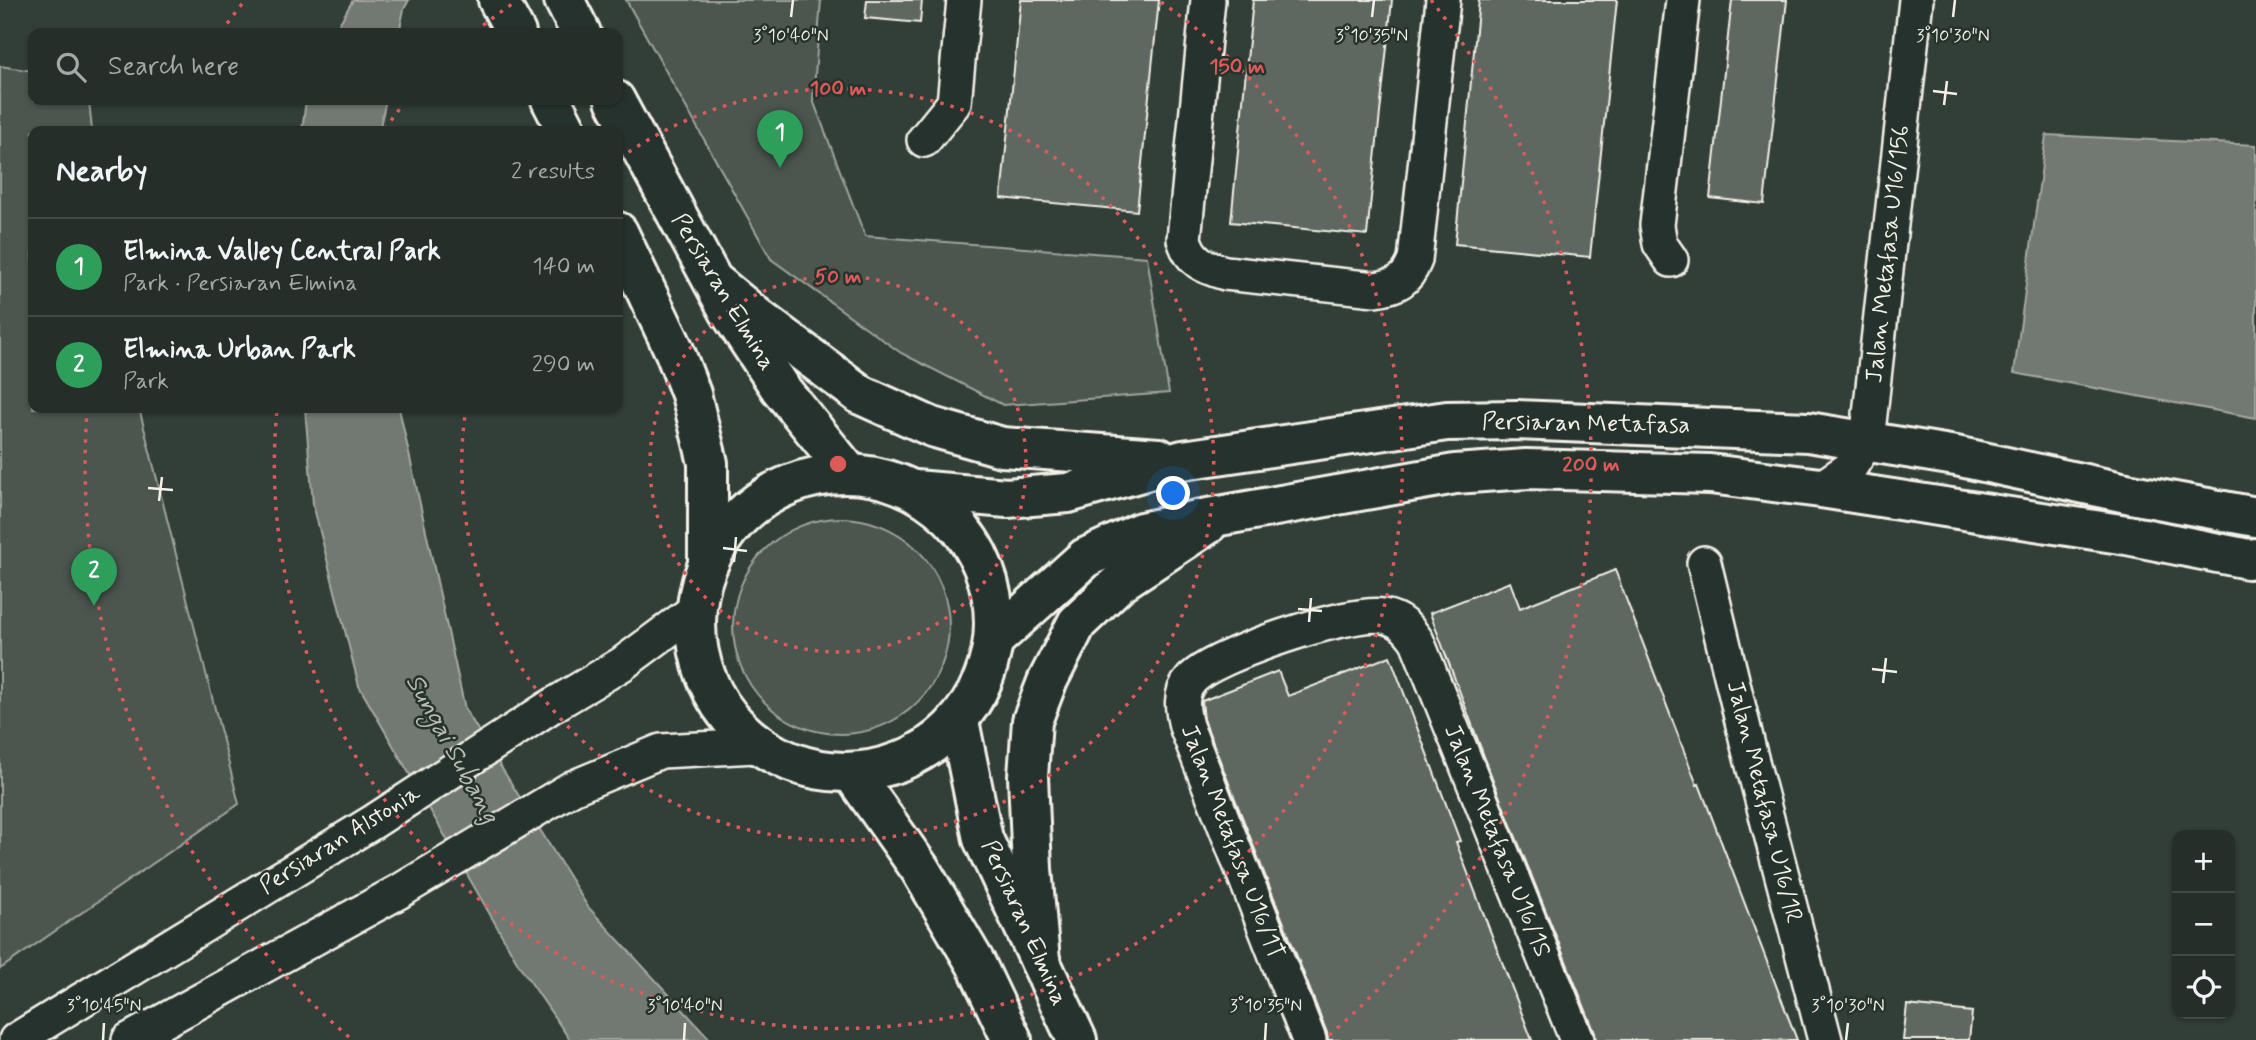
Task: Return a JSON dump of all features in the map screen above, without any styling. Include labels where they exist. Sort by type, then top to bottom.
[{"type":"main road","points":[[498,0],[513,28]]},
{"type":"main road","points":[[564,0],[578,28]]},
{"type":"main road","points":[[554,105],[564,126]]},
{"type":"main road","name":"Persiaran Elmina","points":[[618,105],[729,311],[780,388],[849,473]]},
{"type":"main road","points":[[623,243],[674,350],[691,394],[708,463],[708,561],[695,610],[699,662],[720,709],[756,746],[802,768],[853,774],[893,766],[929,748],[959,721],[982,683],[994,640],[992,596],[975,549],[944,510],[915,490],[882,477],[849,473],[807,477],[769,493],[737,518],[708,561]]},
{"type":"main road","points":[[713,281],[861,395],[932,427],[1002,447],[1183,460]]},
{"type":"main road","name":"Persiaran Metafasa","points":[[915,490],[1007,498],[1068,493],[1183,460],[1447,421],[1541,421],[1808,432],[1867,441],[2256,517]]},
{"type":"main road","name":"Persiaran Metafasa","points":[[994,640],[1085,558],[1141,532],[1455,474],[1526,469],[1710,474],[1821,488],[2127,535],[2248,559],[2256,558]]},
{"type":"main road","points":[[1040,961],[1028,776],[1032,721],[1047,682],[1077,624],[1119,583],[1221,516]]},
{"type":"main road","name":"Persiaran Elmina","points":[[959,721],[983,839],[1077,1040]]},
{"type":"main road","points":[[853,774],[920,869],[976,964],[1012,1040]]},
{"type":"street","points":[[924,140],[954,103],[964,0]]},
{"type":"street","points":[[1208,0],[1184,239],[1189,255],[1210,269],[1225,273],[1375,289],[1393,287],[1411,271],[1415,260],[1443,0]]},
{"type":"street","points":[[1671,260],[1660,244],[1657,225],[1682,0]]},
{"type":"street","name":"Jalan Metafasa U16/156","points":[[1821,488],[1849,469],[1867,441],[1916,0]]},
{"type":"street","points":[[1867,441],[1873,474],[1892,500]]},
{"type":"street","name":"Jalan Metafasa U16/1R","points":[[1704,563],[1749,750],[1825,1040]]},
{"type":"street","name":"Persiaran Alstonia","points":[[16,1040],[373,821],[622,664],[695,610]]},
{"type":"street","name":"Jalan Metafasa U16/1T","points":[[1309,1040],[1185,726],[1182,697],[1189,681],[1201,670],[1275,638],[1365,615],[1381,615],[1395,619],[1408,628],[1417,641]]},
{"type":"street","name":"Jalan Metafasa U16/1S","points":[[1417,641],[1577,1040]]},
{"type":"street","points":[[129,1040],[400,891],[572,788],[661,751],[756,746]]},
{"type":"shaded area","points":[[626,0],[821,0],[813,100],[865,236],[1147,257],[1169,393],[1003,405],[901,353],[771,259]]},
{"type":"shaded area","points":[[0,66],[28,70],[28,105],[89,105],[92,126],[28,126],[28,413],[140,413],[239,804],[0,969]]},
{"type":"shaded area","points":[[841,518],[882,526],[901,536],[917,550],[931,566],[941,585],[949,626],[941,667],[931,686],[917,702],[901,716],[882,726],[841,734],[800,726],[781,716],[765,702],[751,686],[741,667],[733,626],[741,585],[751,566],[765,550],[781,536],[800,526]]},
{"type":"water","points":[[353,0],[409,0],[400,28],[337,28]]},
{"type":"water","points":[[305,105],[385,105],[380,126],[303,126]]},
{"type":"water","points":[[2046,135],[2256,145],[2256,418],[2014,373]]},
{"type":"water","name":"Sungai Subang","points":[[305,413],[400,413],[465,709],[588,907],[711,1040],[570,1040],[519,965],[359,686],[313,504]]},
{"type":"building","points":[[867,0],[922,0],[920,23],[865,18]]},
{"type":"building","points":[[1021,0],[1159,0],[1137,211],[1001,198]]},
{"type":"building","points":[[1253,0],[1392,0],[1367,235],[1231,222]]},
{"type":"building","points":[[1479,0],[1617,0],[1590,257],[1455,244]]},
{"type":"building","points":[[1732,0],[1787,0],[1764,204],[1710,198]]},
{"type":"building","points":[[1615,570],[1797,1040],[1596,1040],[1430,613],[1510,582],[1520,608]]},
{"type":"building","points":[[1390,656],[1460,841],[1456,842],[1532,1040],[1328,1040],[1204,720],[1202,701],[1278,671],[1288,696]]},
{"type":"building","points":[[1907,1005],[1972,1012],[1969,1040],[1903,1040]]},
{"type":"place","name":"Elmina Valley Central Park","points":[[780,168]]},
{"type":"place","name":"Elmina Urban Park","points":[[94,606]]}]
